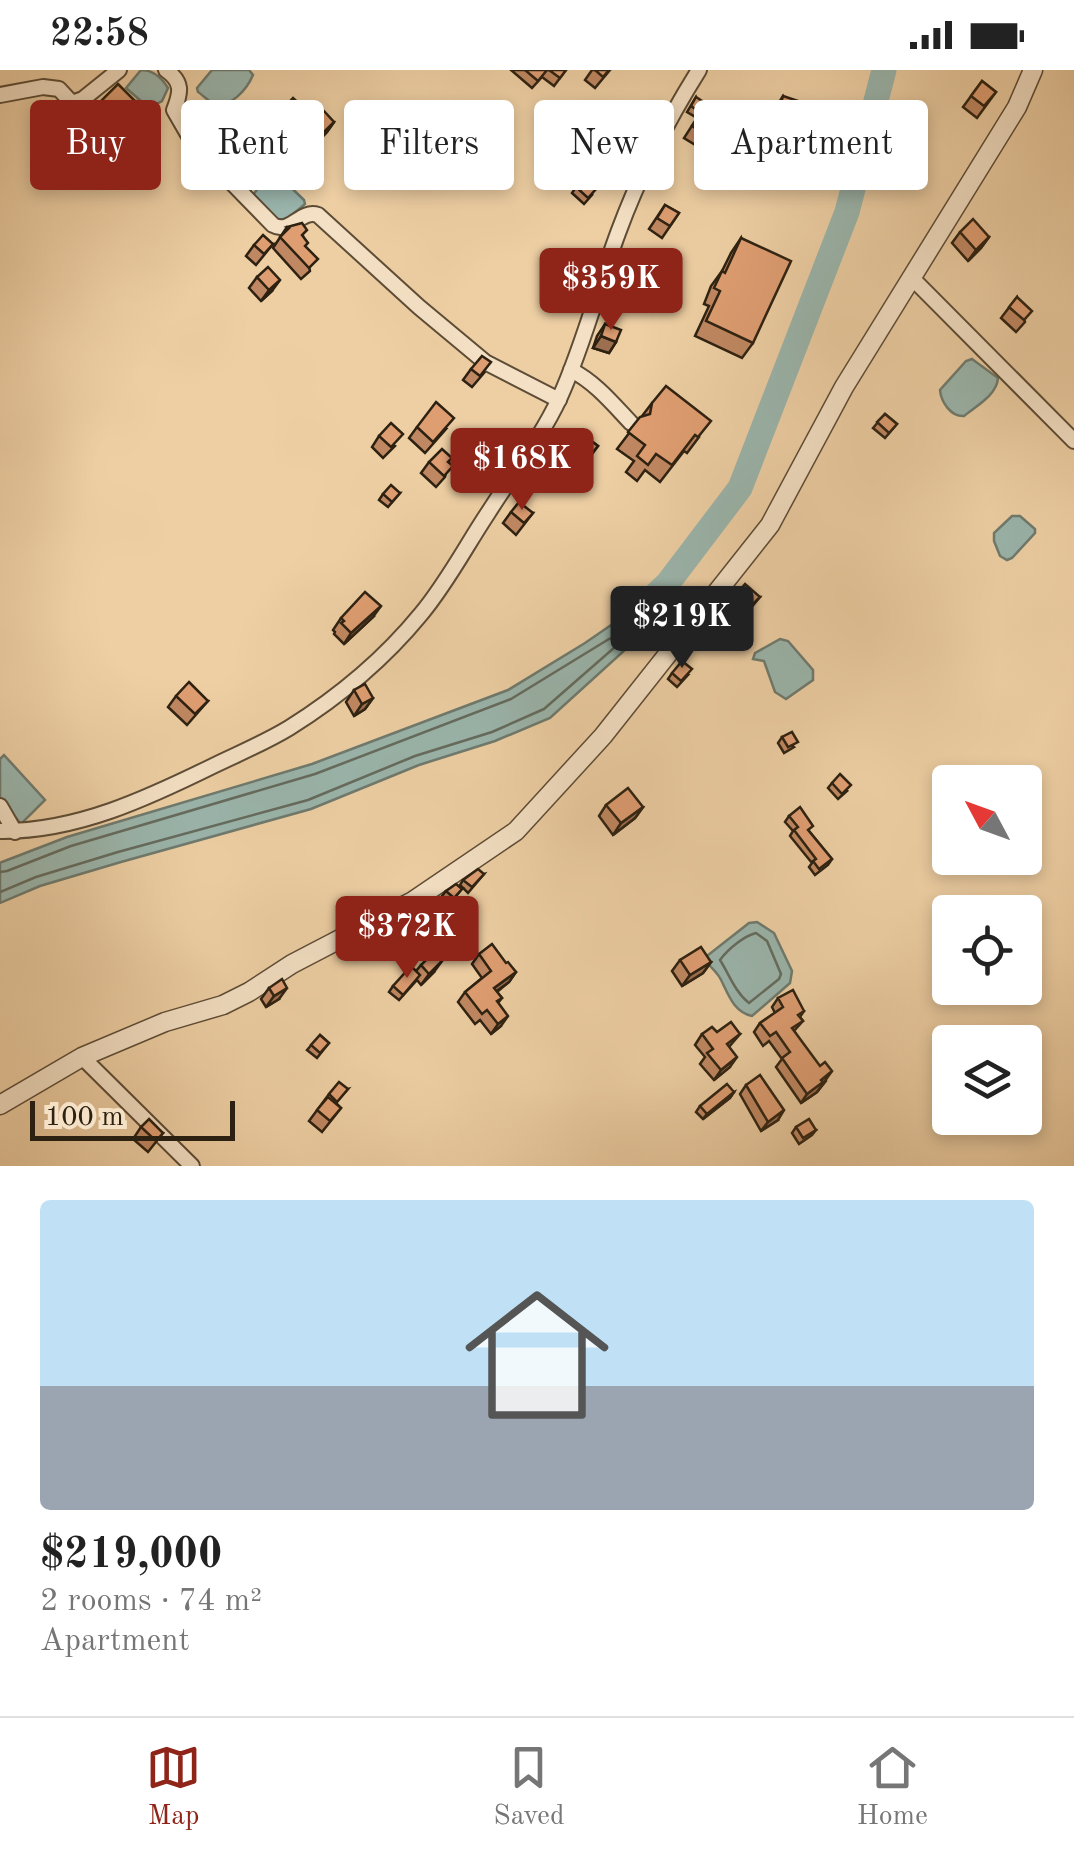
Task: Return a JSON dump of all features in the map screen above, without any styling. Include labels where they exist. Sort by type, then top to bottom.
[{"type":"street","points":[[0,95],[44,87],[58,89],[72,103],[119,70]]},
{"type":"street","points":[[166,70],[179,84],[174,110],[179,122],[225,178],[273,225],[284,228],[305,214],[318,215],[485,362],[559,400]]},
{"type":"street","points":[[0,806],[8,831],[41,830],[127,806],[288,729],[332,698],[394,644],[423,612],[559,400],[642,176],[660,136],[699,70]]},
{"type":"street","points":[[0,1106],[82,1058],[165,1022],[223,1005],[250,992],[292,964],[412,901],[516,831],[603,736],[770,525],[844,387],[1017,108],[1032,70]]},
{"type":"street","points":[[912,278],[1074,441]]},
{"type":"street","points":[[571,370],[604,395],[631,423]]},
{"type":"street","points":[[82,1058],[192,1166]]},
{"type":"water","points":[[141,70],[157,75],[168,88],[161,102],[140,100],[126,88]]},
{"type":"water","points":[[212,70],[249,70],[253,75],[232,100],[208,100],[197,88]]},
{"type":"water","points":[[257,190],[294,190],[305,204],[286,220],[277,219],[253,195]]},
{"type":"water","points":[[972,359],[998,378],[997,384],[985,400],[959,416],[947,408],[940,390]]},
{"type":"water","points":[[1012,516],[1020,516],[1035,533],[1007,560],[1000,556],[994,533]]},
{"type":"water","points":[[665,588],[637,639],[550,718],[311,809],[40,886],[0,903],[2,862],[67,837],[312,764],[508,690]]},
{"type":"water","points":[[780,639],[788,641],[813,670],[813,680],[786,699],[775,692],[764,661],[753,659],[755,653]]},
{"type":"water","points":[[4,755],[45,800],[21,824],[0,799],[0,759]]},
{"type":"water","points":[[757,922],[774,933],[792,971],[790,983],[752,1016],[736,1006],[718,975],[703,959],[749,923]]},
{"type":"building","points":[[525,70],[547,70],[538,81]]},
{"type":"building","points":[[549,70],[566,70],[560,78]]},
{"type":"building","points":[[982,81],[996,92],[984,106],[971,96]]},
{"type":"building","points":[[118,84],[134,100],[102,100]]},
{"type":"building","points":[[324,111],[334,122],[324,132]]},
{"type":"building","points":[[579,190],[595,190],[588,198]]},
{"type":"building","points":[[665,205],[679,213],[670,226],[657,218]]},
{"type":"building","points":[[973,219],[989,237],[976,250],[960,232]]},
{"type":"building","points":[[302,223],[307,230],[302,235],[308,243],[305,246],[318,259],[309,268],[280,237],[287,227]]},
{"type":"building","points":[[263,235],[273,244],[264,254],[254,245]]},
{"type":"building","points":[[741,238],[791,261],[753,343],[706,321],[720,291],[714,288]]},
{"type":"building","points":[[268,267],[280,280],[269,290],[257,277]]},
{"type":"building","points":[[1017,297],[1032,311],[1024,320],[1009,307]]},
{"type":"building","points":[[605,324],[621,330],[616,342],[601,336]]},
{"type":"building","points":[[482,356],[491,362],[480,376],[471,369]]},
{"type":"building","points":[[666,386],[711,421],[672,465],[656,454],[648,465],[637,456],[645,445],[628,432],[640,417],[650,414],[652,403]]},
{"type":"building","points":[[436,402],[454,418],[433,442],[417,427]]},
{"type":"building","points":[[885,414],[897,424],[889,433],[877,422]]},
{"type":"building","points":[[391,423],[403,434],[391,447],[379,436]]},
{"type":"building","points":[[586,437],[598,446],[588,458],[577,449]]},
{"type":"building","points":[[442,449],[452,458],[448,462],[453,466],[444,476],[429,462]]},
{"type":"building","points":[[391,485],[400,493],[392,502],[383,494]]},
{"type":"building","points":[[519,502],[533,513],[524,523],[511,512]]},
{"type":"building","points":[[745,584],[760,597],[749,608],[735,596]]},
{"type":"building","points":[[365,592],[381,606],[351,633],[341,618]]},
{"type":"building","points":[[682,661],[692,669],[681,681],[672,673]]},
{"type":"building","points":[[189,682],[208,701],[195,714],[176,696]]},
{"type":"building","points":[[365,684],[373,698],[362,704],[354,690]]},
{"type":"building","points":[[792,732],[798,742],[788,747],[782,737]]},
{"type":"building","points":[[840,774],[851,785],[842,794],[832,783]]},
{"type":"building","points":[[628,788],[643,807],[621,823],[606,805]]},
{"type":"building","points":[[800,807],[813,826],[808,830],[832,859],[819,869],[789,816]]},
{"type":"building","points":[[478,869],[484,874],[472,887],[463,880]]},
{"type":"building","points":[[456,884],[462,889],[454,898],[446,891]]},
{"type":"building","points":[[492,944],[516,972],[494,988],[502,998],[497,1001],[508,1016],[498,1024],[487,1010],[482,1014],[465,992],[491,971],[479,954]]},
{"type":"building","points":[[701,947],[711,962],[690,975],[680,960]]},
{"type":"building","points":[[434,952],[442,961],[429,974],[421,965]]},
{"type":"building","points":[[411,966],[420,975],[403,995],[393,986]]},
{"type":"building","points":[[282,979],[287,988],[274,996],[269,988]]},
{"type":"building","points":[[793,990],[804,1011],[798,1015],[803,1021],[792,1028],[820,1066],[825,1062],[832,1071],[807,1094],[782,1058],[790,1052],[776,1032],[770,1036],[760,1023],[783,1007],[778,998]]},
{"type":"building","points":[[731,1022],[740,1034],[727,1044],[737,1057],[721,1070],[707,1053],[713,1049],[702,1034],[712,1027],[717,1032]]},
{"type":"building","points":[[320,1035],[329,1043],[320,1053],[311,1045]]},
{"type":"building","points":[[760,1075],[784,1110],[768,1122],[746,1085]]},
{"type":"building","points":[[339,1082],[348,1089],[337,1102],[329,1094]]},
{"type":"building","points":[[727,1084],[734,1092],[707,1114],[700,1106]]},
{"type":"building","points":[[328,1097],[341,1108],[330,1121],[317,1110]]},
{"type":"building","points":[[149,1119],[163,1133],[156,1141],[141,1127]]},
{"type":"building","points":[[809,1119],[816,1130],[803,1138],[796,1127]]},
{"type":"waterway","points":[[633,616],[668,583],[740,488],[847,212],[884,70]]}]
